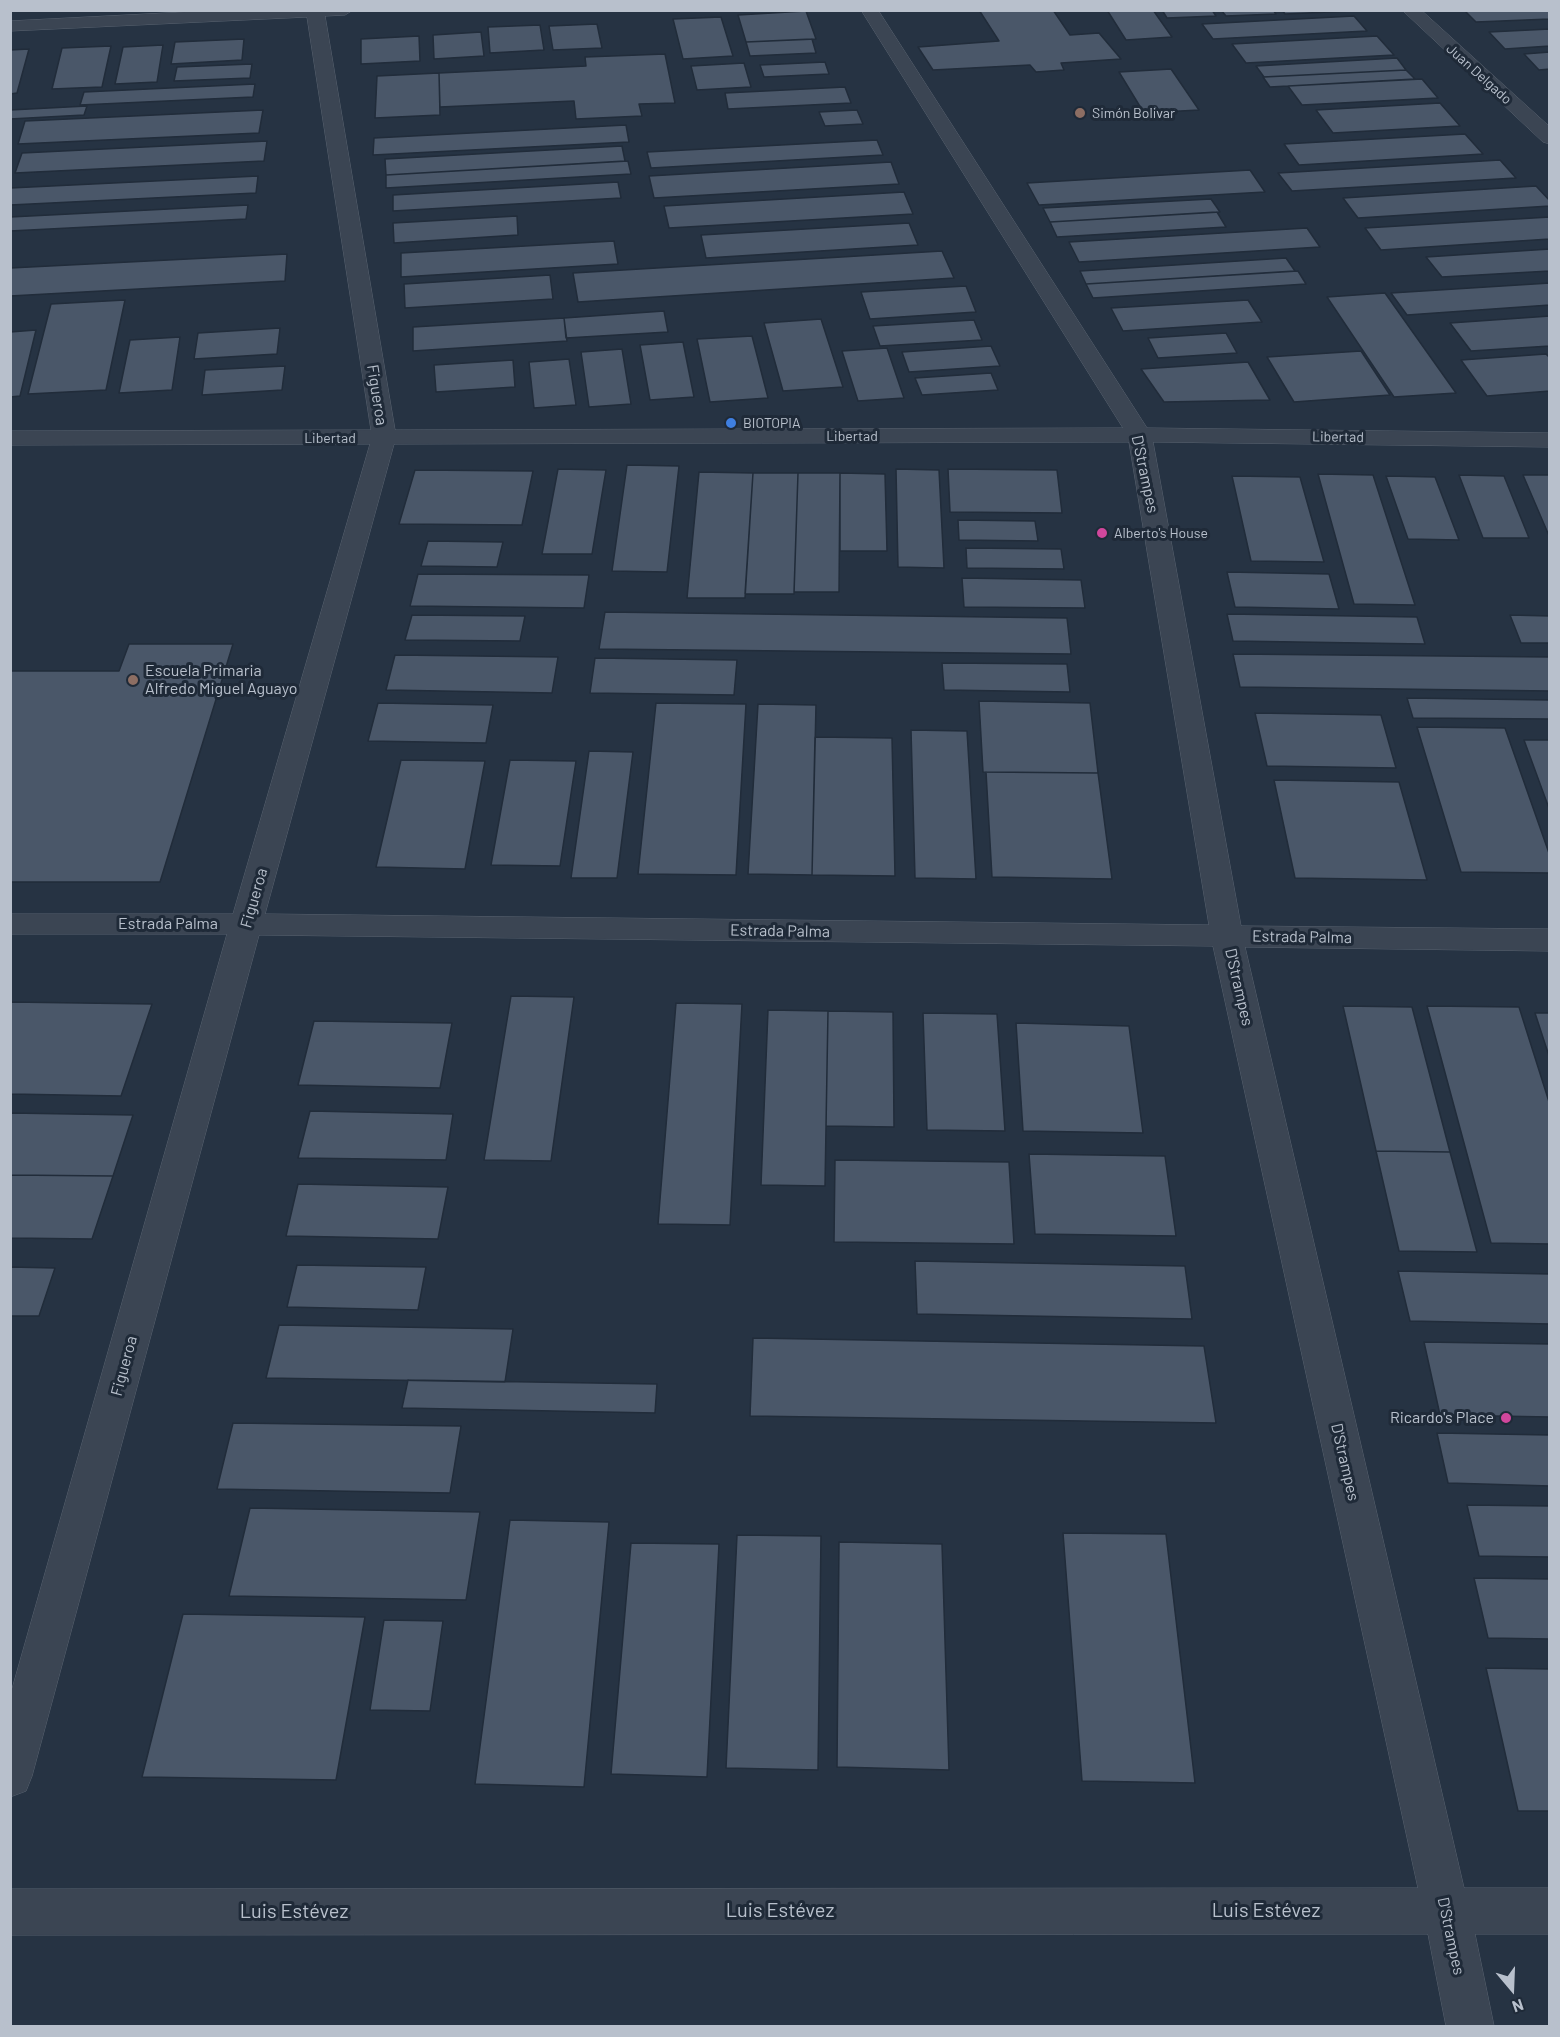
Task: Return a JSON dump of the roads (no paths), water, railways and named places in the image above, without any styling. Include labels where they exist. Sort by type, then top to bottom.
[{"type":"street","points":[[10,26],[345,10]]},
{"type":"street","name":"D'Strampes","points":[[869,10],[1140,435],[1227,936],[1446,1909],[1470,2026]]},
{"type":"street","name":"Juan Delgado","points":[[1410,10],[1550,138]]},
{"type":"street","name":"Figueroa","points":[[10,1776],[246,924],[384,438],[315,11]]},
{"type":"street","name":"Libertad","points":[[10,438],[1140,435],[1550,440]]},
{"type":"street","name":"Estrada Palma","points":[[10,924],[246,924],[1550,940]]},
{"type":"street","name":"Luis Estévez","points":[[10,1912],[1446,1909],[1550,1911]]},
{"type":"place","name":"Simón Bolivar","points":[[1080,113]]},
{"type":"place","name":"BIOTOPIA","points":[[731,423]]},
{"type":"place","name":"Alberto's House","points":[[1102,533]]},
{"type":"place","name":"Escuela Primaria Alfredo Miguel Aguayo","points":[[133,680]]},
{"type":"place","name":"Ricardo's Place","points":[[1506,1418]]}]
